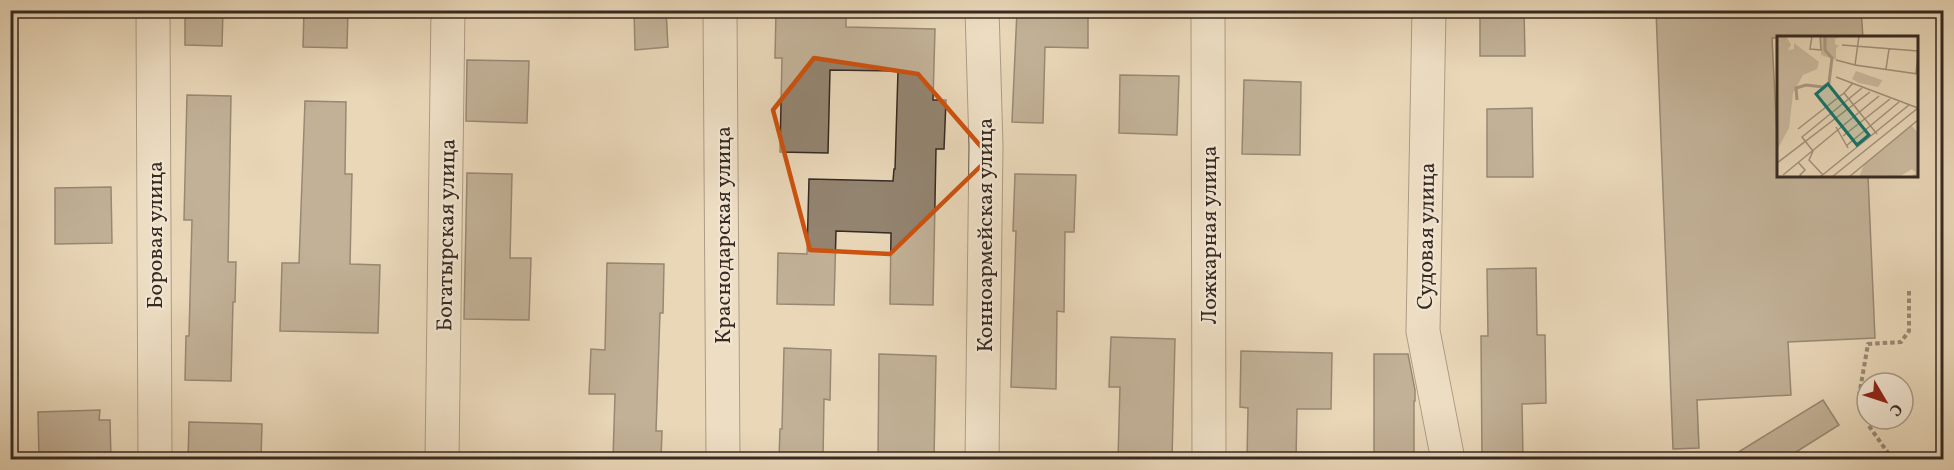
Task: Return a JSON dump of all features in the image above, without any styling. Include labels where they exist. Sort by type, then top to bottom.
[{"type":"street","name":"Боровая улица","points":[[153,10],[155,459]]},
{"type":"street","name":"Богатырская улица","points":[[442,459],[448,10]]},
{"type":"street","name":"Краснодарская улица","points":[[720,10],[723,459]]},
{"type":"street","name":"Конноармейская улица","points":[[982,10],[986,146],[982,459]]},
{"type":"street","name":"Ложкарная улица","points":[[1208,10],[1209,459]]},
{"type":"street","name":"Судовая улица","points":[[1429,10],[1423,331],[1448,459]]},
{"type":"path","points":[[1863,371],[1868,344],[1901,342],[1909,331],[1909,290]]},
{"type":"path","points":[[1873,431],[1893,459]]},
{"type":"highlighted area","points":[[814,58],[918,74],[990,157],[890,254],[810,250],[773,110]]},
{"type":"building","points":[[185,10],[223,10],[222,46],[185,45]]},
{"type":"building","points":[[304,10],[348,10],[347,48],[303,47]]},
{"type":"building","points":[[634,10],[666,10],[668,47],[635,50]]},
{"type":"building","points":[[776,10],[846,12],[846,27],[935,29],[933,100],[946,100],[944,149],[936,149],[933,305],[890,304],[891,233],[836,231],[834,305],[777,304],[778,253],[807,254],[809,179],[893,181],[898,71],[830,70],[828,153],[780,152],[782,58],[775,58]]},
{"type":"building","points":[[1017,10],[1088,10],[1088,48],[1045,47],[1043,123],[1012,122]]},
{"type":"building","points":[[1480,10],[1524,10],[1525,56],[1480,56]]},
{"type":"building","points":[[1656,10],[1682,10],[1682,13],[1718,10],[1861,10],[1863,36],[1777,36],[1777,38],[1772,38],[1777,177],[1868,177],[1875,338],[1788,342],[1791,395],[1697,400],[1699,448],[1673,449]]},
{"type":"building","points":[[467,60],[529,61],[527,123],[466,121]]},
{"type":"building","points":[[1120,75],[1179,76],[1177,135],[1119,133]]},
{"type":"building","points":[[1244,80],[1301,82],[1300,155],[1242,154]]},
{"type":"building","points":[[187,95],[231,96],[228,262],[236,262],[231,381],[185,380],[186,336],[189,336],[192,220],[184,220]]},
{"type":"building","points":[[305,101],[346,102],[345,174],[352,174],[350,264],[380,265],[378,333],[280,331],[282,263],[299,263]]},
{"type":"building","points":[[1532,108],[1533,177],[1487,177],[1487,109]]},
{"type":"building","points":[[467,173],[512,174],[510,258],[531,258],[529,320],[464,319]]},
{"type":"building","points":[[1015,174],[1076,175],[1074,232],[1065,232],[1064,312],[1057,311],[1056,389],[1011,387],[1016,231],[1013,231]]},
{"type":"building","points":[[111,187],[112,243],[55,244],[55,188]]},
{"type":"building","points":[[607,263],[664,264],[656,431],[662,431],[661,459],[613,459],[615,394],[589,394],[591,349],[605,350]]},
{"type":"building","points":[[1536,268],[1537,335],[1545,335],[1546,403],[1522,404],[1523,459],[1482,459],[1481,336],[1488,336],[1487,269]]},
{"type":"building","points":[[1111,337],[1175,339],[1172,459],[1118,459],[1120,387],[1109,387]]},
{"type":"building","points":[[784,348],[831,350],[830,400],[824,399],[823,459],[779,459]]},
{"type":"building","points":[[1241,351],[1332,353],[1331,409],[1297,409],[1296,459],[1247,459],[1248,408],[1240,407]]},
{"type":"building","points":[[879,354],[936,356],[934,459],[878,459]]},
{"type":"building","points":[[1374,354],[1408,354],[1415,390],[1414,459],[1374,459]]},
{"type":"building","points":[[1823,400],[1839,425],[1785,459],[1727,459]]},
{"type":"building","points":[[100,410],[99,420],[110,420],[111,459],[39,459],[38,412]]},
{"type":"building","points":[[189,422],[262,424],[261,459],[188,459]]}]
